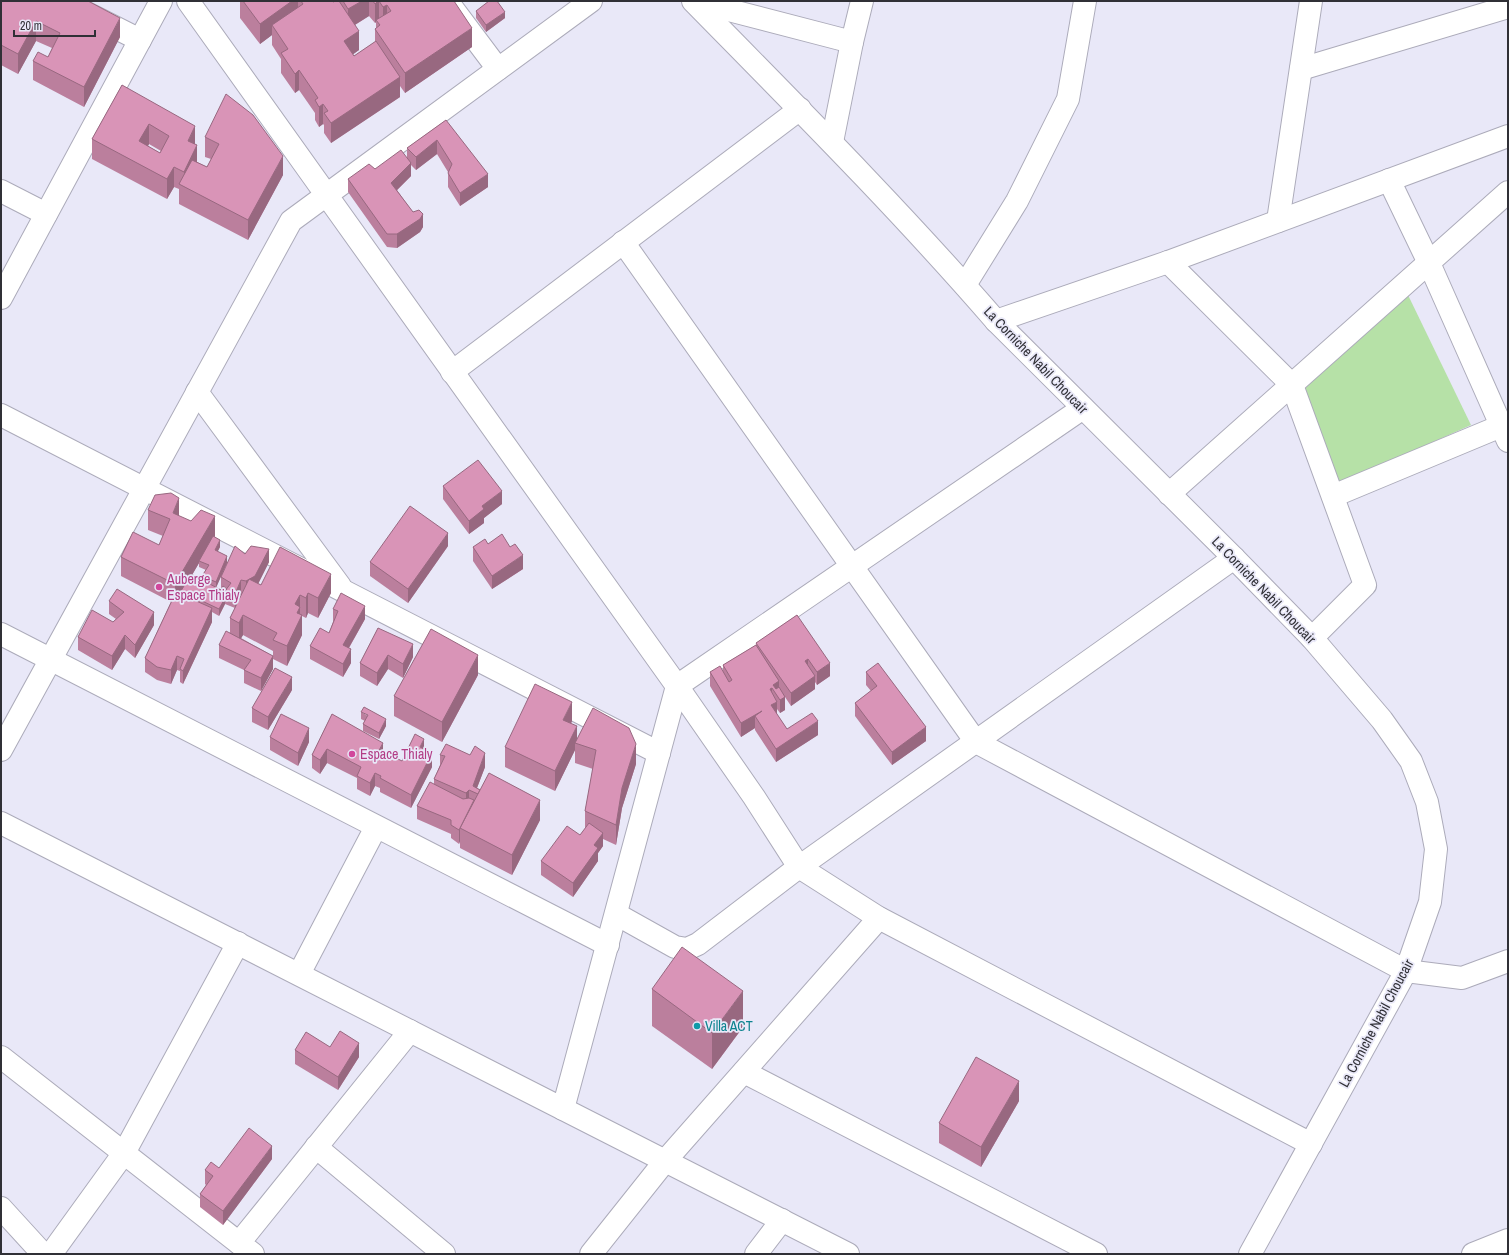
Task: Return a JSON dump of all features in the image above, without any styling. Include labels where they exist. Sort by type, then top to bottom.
[{"type":"street","points":[[64,1],[140,40]]},
{"type":"street","points":[[1,298],[160,1]]},
{"type":"street","points":[[188,1],[677,686],[754,797],[799,867],[879,918],[1310,1144]]},
{"type":"street","points":[[447,1],[498,69]]},
{"type":"street","points":[[1,750],[290,221],[591,1]]},
{"type":"street","points":[[693,1],[852,42]]},
{"type":"street","name":"La Corniche Nabil Choucair","points":[[693,1],[832,142],[996,321],[1234,558],[1312,638],[1382,720],[1411,761],[1427,802],[1436,849],[1430,902],[1406,971],[1250,1254]]},
{"type":"street","points":[[832,142],[852,42],[862,1]]},
{"type":"street","points":[[965,286],[1018,201],[1068,99],[1085,1]]},
{"type":"street","points":[[1278,221],[1311,1]]},
{"type":"street","points":[[1301,69],[1508,7]]},
{"type":"street","points":[[452,372],[800,109]]},
{"type":"street","points":[[996,321],[1168,262],[1508,136]]},
{"type":"street","points":[[1333,496],[1504,433],[1429,263],[1390,180]]},
{"type":"street","points":[[1,191],[46,214]]},
{"type":"street","points":[[1169,494],[1508,192]]},
{"type":"street","points":[[623,242],[976,742],[1406,971],[1462,978],[1508,961]]},
{"type":"street","points":[[1168,262],[1292,384],[1365,585],[1312,638]]},
{"type":"street","points":[[197,392],[343,591]]},
{"type":"street","points":[[563,1109],[677,686],[1083,408]]},
{"type":"street","points":[[1,415],[659,753]]},
{"type":"street","points":[[616,914],[675,947],[687,949],[698,944],[799,867],[1234,558]]},
{"type":"street","points":[[1,634],[608,945]]},
{"type":"street","points":[[1,823],[848,1254]]},
{"type":"street","points":[[299,974],[376,827]]},
{"type":"street","points":[[591,1254],[665,1161],[879,918]]},
{"type":"street","points":[[51,1254],[124,1153],[238,943]]},
{"type":"street","points":[[1,1057],[246,1249],[316,1147],[410,1031]]},
{"type":"street","points":[[744,1072],[1096,1254]]},
{"type":"street","points":[[316,1147],[444,1254]]},
{"type":"street","points":[[1,1208],[42,1254]]},
{"type":"street","points":[[756,1254],[782,1220]]},
{"type":"street","points":[[1473,1254],[1508,1240]]},
{"type":"green space","points":[[1408,295],[1471,425],[1337,485],[1299,392]]},
{"type":"building","points":[[1,1],[88,1],[120,18],[84,87],[33,61],[38,52],[48,57],[60,33],[36,21],[18,54],[1,45]]},
{"type":"building","points":[[243,1],[292,1],[260,24]]},
{"type":"building","points":[[301,1],[339,1],[359,31],[344,41],[354,56],[376,41],[400,77],[331,123],[324,113],[328,111],[323,104],[319,107],[315,100],[318,98],[299,70],[295,74],[281,53],[288,49],[272,25],[303,4]]},
{"type":"building","points":[[343,1],[362,1],[348,9]]},
{"type":"building","points":[[379,1],[454,1],[472,28],[405,73],[375,29],[380,25],[376,20],[391,11],[387,5],[383,7]]},
{"type":"building","points":[[489,1],[497,1],[505,12],[486,25],[476,11]]},
{"type":"building","points":[[122,85],[195,126],[188,141],[197,145],[184,172],[174,167],[167,179],[92,139]],"holes":[[[149,124],[169,136],[160,153],[139,141]]]},
{"type":"building","points":[[226,94],[253,115],[283,156],[248,220],[179,184],[192,160],[207,167],[219,144],[205,137]]},
{"type":"building","points":[[446,120],[488,174],[460,193],[448,173],[452,164],[437,140],[416,157],[407,148]]},
{"type":"building","points":[[401,150],[411,163],[391,183],[413,212],[419,210],[423,214],[420,219],[397,234],[387,234],[348,179],[369,164],[375,169]]},
{"type":"building","points":[[478,460],[502,491],[482,506],[484,509],[469,521],[443,486]]},
{"type":"building","points":[[171,493],[179,498],[173,513],[191,521],[201,510],[215,516],[175,584],[121,557],[133,532],[159,545],[170,519],[148,510],[155,495]]},
{"type":"building","points":[[410,506],[448,533],[408,589],[370,562]]},
{"type":"building","points":[[502,534],[510,547],[515,544],[523,555],[492,576],[473,547],[485,539],[488,544]]},
{"type":"building","points":[[213,536],[220,540],[215,550],[227,556],[216,582],[202,576],[209,565],[199,561]]},
{"type":"building","points":[[235,546],[245,554],[251,546],[269,549],[255,576],[246,581],[241,580],[235,594],[225,591],[231,583],[221,577]]},
{"type":"building","points":[[280,547],[331,574],[318,598],[308,593],[306,598],[300,595],[295,604],[300,607],[297,613],[302,615],[287,646],[273,640],[277,633],[243,615],[239,623],[230,618],[249,579],[261,585]]},
{"type":"building","points":[[191,574],[221,590],[223,586],[227,589],[225,591],[225,598],[219,609],[181,591]]},
{"type":"building","points":[[117,589],[154,612],[135,645],[125,635],[112,656],[78,637],[92,610],[113,622],[124,612],[109,601]]},
{"type":"building","points":[[176,592],[212,608],[183,671],[180,669],[184,659],[177,656],[171,670],[157,667],[145,658]]},
{"type":"building","points":[[341,593],[365,606],[343,645],[351,649],[343,664],[310,646],[320,628],[329,633],[338,611],[333,609]]},
{"type":"building","points":[[797,615],[830,663],[817,672],[808,659],[805,661],[815,676],[791,693],[756,643]]},
{"type":"building","points":[[378,628],[413,644],[403,664],[388,655],[377,673],[360,663]]},
{"type":"building","points":[[431,629],[478,655],[442,722],[394,696]]},
{"type":"building","points":[[226,631],[273,656],[261,678],[244,670],[251,660],[219,645]]},
{"type":"building","points":[[756,645],[779,681],[773,685],[776,689],[779,687],[785,697],[780,700],[772,688],[770,689],[777,702],[771,705],[787,729],[812,713],[818,721],[776,749],[755,716],[762,711],[741,723],[710,672],[720,666],[729,682],[732,680],[723,665]]},
{"type":"building","points":[[878,663],[926,727],[892,752],[855,703],[877,686],[866,672]]},
{"type":"building","points":[[275,668],[292,677],[268,717],[252,708]]},
{"type":"building","points":[[535,684],[572,702],[563,720],[577,726],[555,771],[505,747]]},
{"type":"building","points":[[364,707],[386,719],[379,733],[363,724],[368,715],[361,712]]},
{"type":"building","points":[[593,708],[629,728],[636,744],[622,788],[616,825],[585,811],[596,750],[575,743]]},
{"type":"building","points":[[281,714],[309,728],[298,753],[270,737]]},
{"type":"building","points":[[332,714],[383,743],[377,754],[382,756],[384,752],[402,761],[415,734],[424,739],[420,747],[432,753],[411,795],[380,778],[381,776],[375,773],[370,783],[357,776],[361,767],[327,749],[320,760],[312,755]]},
{"type":"building","points":[[446,744],[470,755],[475,746],[485,753],[473,786],[480,790],[478,794],[469,790],[466,793],[434,779],[445,756],[440,755]]},
{"type":"building","points":[[489,773],[540,800],[512,855],[460,828]]},
{"type":"building","points":[[430,782],[463,799],[469,798],[474,800],[459,830],[451,825],[451,820],[417,806]]},
{"type":"building","points":[[589,823],[603,833],[594,845],[598,848],[573,883],[541,861],[567,826],[580,835]]},
{"type":"building","points":[[682,947],[743,991],[712,1033],[652,989]]},
{"type":"building","points":[[340,1031],[359,1043],[338,1077],[295,1050],[306,1032],[330,1047]]},
{"type":"building","points":[[976,1057],[1019,1081],[981,1147],[939,1123]]},
{"type":"building","points":[[249,1128],[272,1146],[223,1211],[200,1194],[213,1176],[205,1170],[211,1162],[219,1168]]},
{"type":"place","name":"Auberge Espace Thialy","points":[[159,587]]},
{"type":"place","name":"Espace Thialy","points":[[352,754]]},
{"type":"place","name":"Villa ACT","points":[[697,1026]]}]
